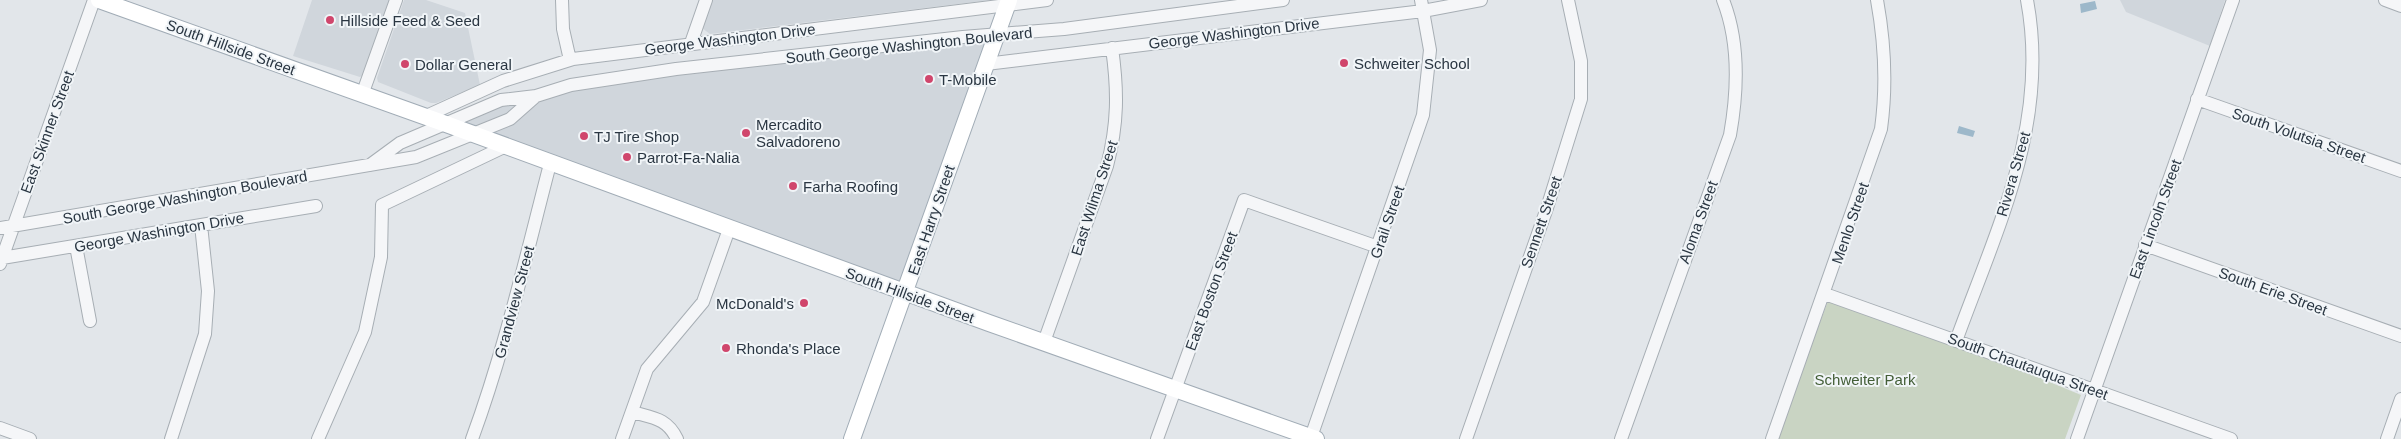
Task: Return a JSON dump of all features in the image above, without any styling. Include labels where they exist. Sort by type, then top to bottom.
[{"type":"main road","name":"South Hillside Street","points":[[99,0],[446,124],[550,164],[905,293],[1313,438]]},
{"type":"main road","name":"East Harry Street","points":[[852,439],[1008,3]]},
{"type":"street","name":"East Skinner Street","points":[[1,261],[94,0]]},
{"type":"street","points":[[362,95],[396,0]]},
{"type":"street","points":[[562,0],[563,29],[570,60]]},
{"type":"street","points":[[692,44],[706,0]]},
{"type":"street","name":"George Washington Drive","points":[[424,117],[502,81],[570,60],[1008,3],[1047,0]]},
{"type":"street","name":"South George Washington Boulevard","points":[[370,165],[400,142],[501,100],[536,96],[571,84],[676,68],[1064,28],[1283,0]]},
{"type":"street","name":"George Washington Drive","points":[[986,64],[1422,6],[1481,0]]},
{"type":"street","name":"Sennett Street","points":[[1466,439],[1550,200],[1581,99],[1581,61],[1568,0]]},
{"type":"street","name":"Aloma Street","points":[[1621,439],[1730,134],[1735,107],[1735,45],[1723,0]]},
{"type":"street","name":"Menlo Street","points":[[1772,439],[1825,294],[1881,129],[1886,81],[1884,49],[1877,0]]},
{"type":"street","name":"Rivera Street","points":[[1956,341],[2013,184],[2025,142],[2034,70],[2031,21],[2027,0]]},
{"type":"street","name":"East Lincoln Street","points":[[2077,439],[2233,0]]},
{"type":"street","points":[[2385,0],[2401,6]]},
{"type":"street","name":"Grail Street","points":[[1313,438],[1423,115],[1430,50],[1422,6]]},
{"type":"street","name":"East Wilma Street","points":[[1044,342],[1107,166],[1114,136],[1117,85],[1112,48]]},
{"type":"street","name":"South George Washington Boulevard","points":[[0,228],[416,157],[510,119],[536,96]]},
{"type":"street","name":"South Volutsia Street","points":[[2197,99],[2401,170]]},
{"type":"street","points":[[318,439],[366,332],[381,257],[382,205],[506,146]]},
{"type":"street","name":"Grandview Street","points":[[472,439],[488,397],[514,308],[550,164]]},
{"type":"street","name":"East Boston Street","points":[[1175,389],[1244,200],[1378,247]]},
{"type":"street","name":"George Washington Drive","points":[[1,261],[76,246],[316,206]]},
{"type":"street","points":[[170,439],[205,334],[208,291],[201,226]]},
{"type":"street","points":[[622,439],[648,369],[703,302],[729,229]]},
{"type":"street","name":"South Erie Street","points":[[2146,245],[2401,336]]},
{"type":"street","points":[[76,246],[90,321]]},
{"type":"street","name":"South Chautauqua Street","points":[[1825,294],[2231,439]]},
{"type":"street","points":[[1158,439],[1175,389]]},
{"type":"street","points":[[2387,439],[2401,399]]},
{"type":"street","points":[[632,412],[666,423],[677,439]]},
{"type":"street","points":[[0,428],[30,439]]},
{"type":"shaded area","points":[[312,0],[390,0],[363,75],[360,77],[293,56]]},
{"type":"shaded area","points":[[404,0],[426,0],[465,13],[480,85],[436,103],[431,103],[378,82],[377,78]]},
{"type":"shaded area","points":[[710,0],[990,0],[710,34],[702,28]]},
{"type":"shaded area","points":[[2120,0],[2225,0],[2210,46],[2126,12]]},
{"type":"shaded area","points":[[997,34],[905,293],[446,124],[501,100],[571,85]]},
{"type":"green space","name":"Schweiter Park","points":[[1828,301],[1994,359],[2081,395],[2065,439],[1776,439]]},
{"type":"water","points":[[2095,1],[2097,9],[2081,13],[2080,4]]},
{"type":"water","points":[[1959,126],[1975,131],[1973,137],[1957,133]]},
{"type":"place","name":"Hillside Feed & Seed","points":[[330,20]]},
{"type":"place","name":"Schweiter School","points":[[1344,63]]},
{"type":"place","name":"Dollar General","points":[[405,64]]},
{"type":"place","name":"T-Mobile","points":[[929,79]]},
{"type":"place","name":"Mercadito Salvadoreno","points":[[746,133]]},
{"type":"place","name":"TJ Tire Shop","points":[[584,136]]},
{"type":"place","name":"Parrot-Fa-Nalia","points":[[627,157]]},
{"type":"place","name":"Farha Roofing","points":[[793,186]]},
{"type":"place","name":"McDonald's","points":[[804,303]]},
{"type":"place","name":"Rhonda's Place","points":[[726,348]]}]
